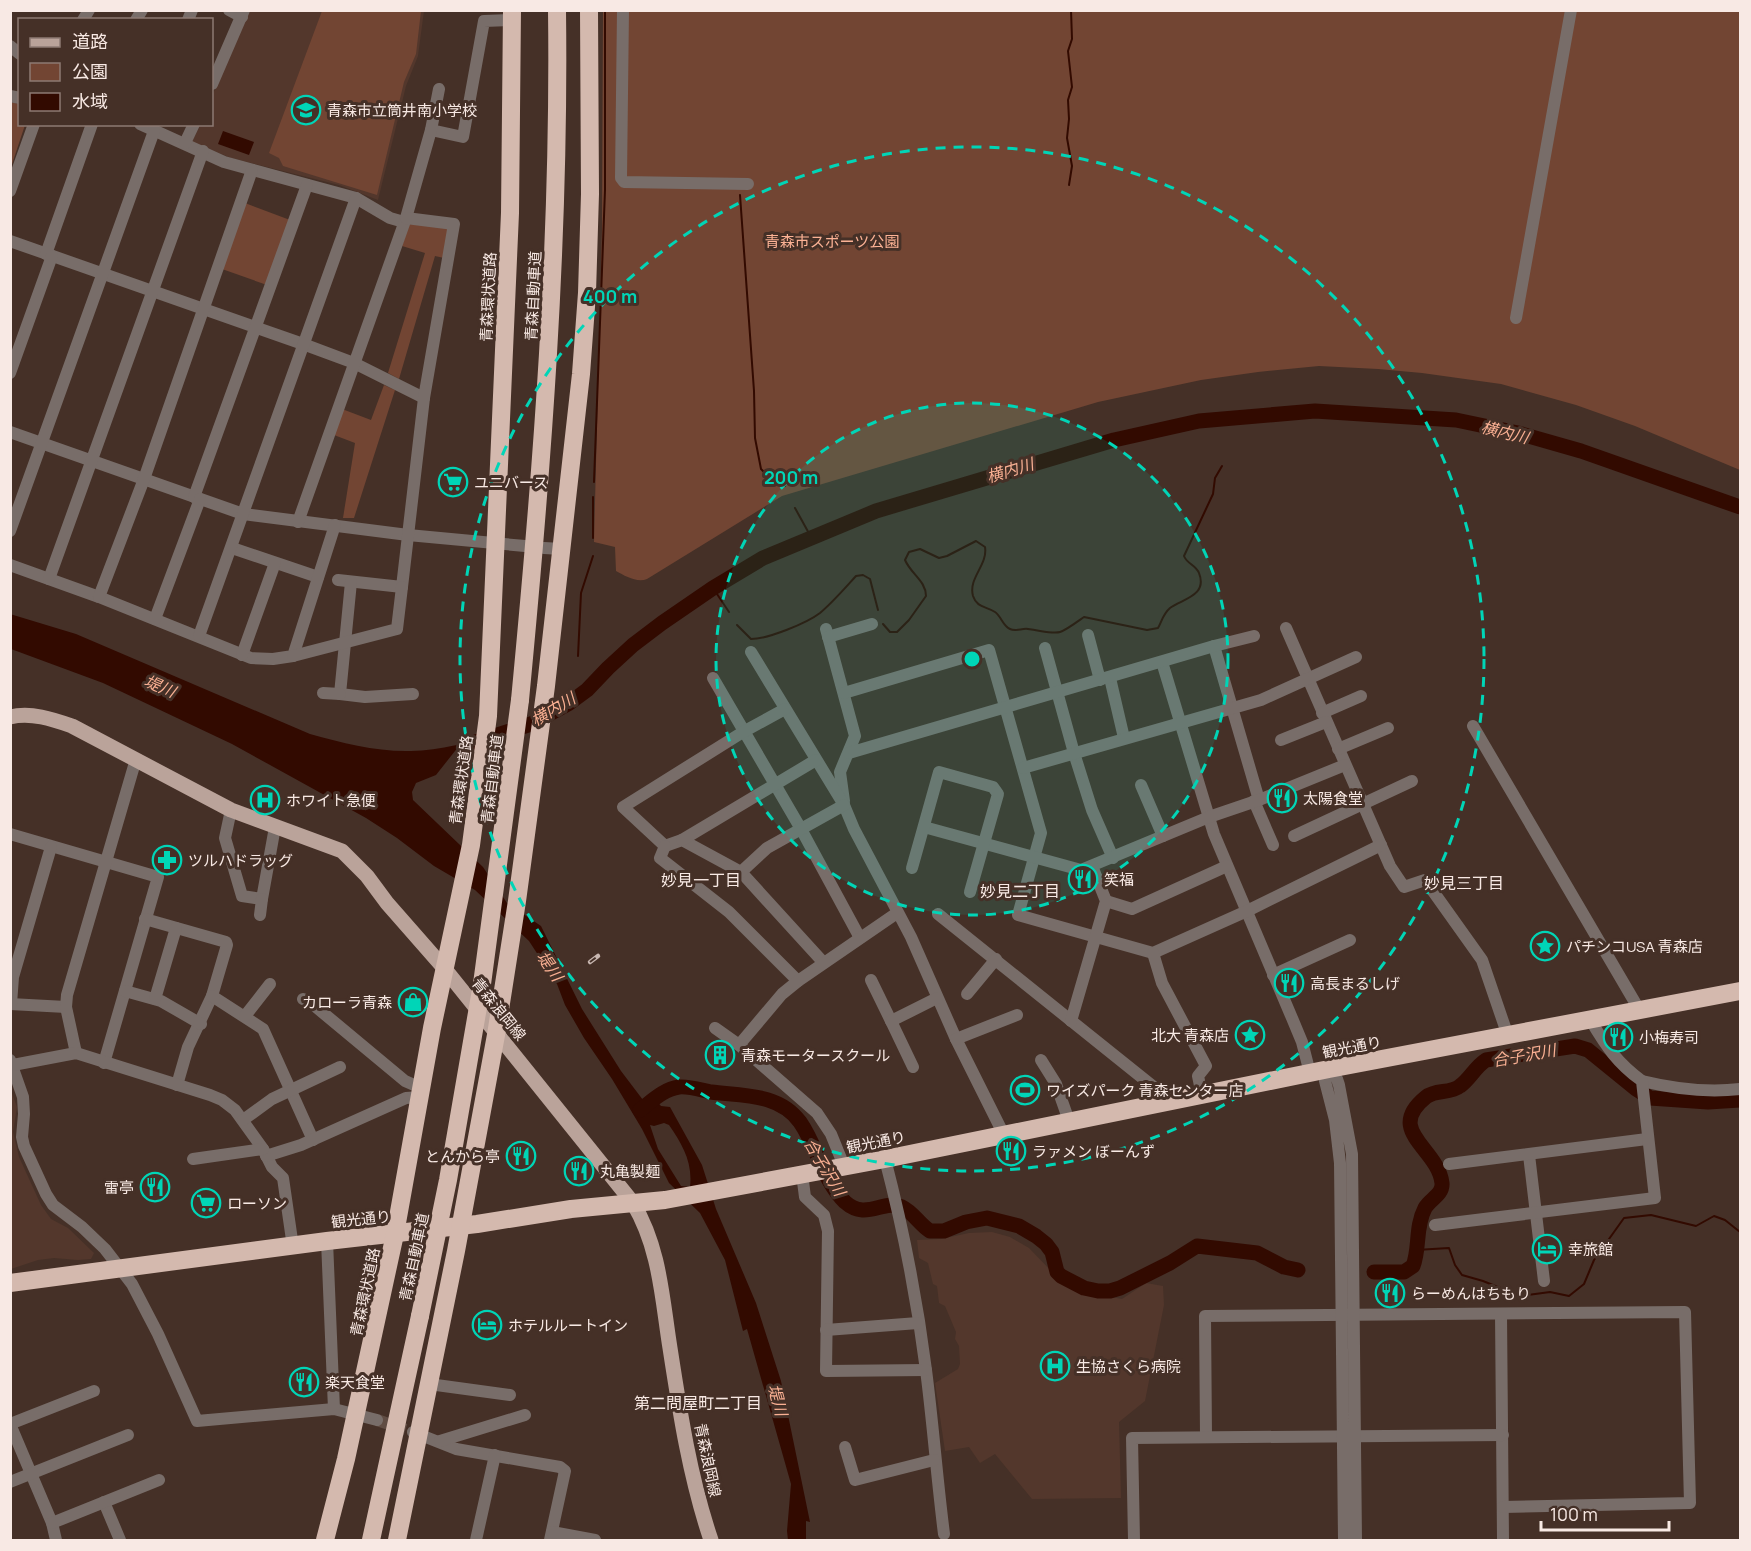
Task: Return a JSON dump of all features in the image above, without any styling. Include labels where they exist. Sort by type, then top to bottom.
[{"type":"highway","name":"青森自動車道","points":[[371,1540],[448,1180],[482,984],[520,700],[546,404],[554,212],[557,10]]},
{"type":"highway","points":[[397,1540],[416,1433],[429,1384],[496,1035],[546,686],[553,549],[588,293],[589,10]]},
{"type":"highway","name":"青森環状道路","points":[[325,1540],[356,1414],[395,1234],[444,968],[471,845],[482,771],[488,716],[510,213],[512,15]]},
{"type":"highway","name":"観光通り","points":[[10,1283],[327,1241],[460,1226],[571,1209],[665,1200],[885,1159],[1167,1101],[1591,1021],[1740,990]]},
{"type":"main road","name":"青森浪岡線","points":[[10,717],[29,715],[72,726],[231,810],[342,851],[444,968],[633,1203],[648,1231],[655,1253],[681,1422],[698,1498],[711,1540]]},
{"type":"street","points":[[213,82],[243,14],[229,10]]},
{"type":"street","points":[[623,10],[621,178],[624,182],[748,184]]},
{"type":"street","points":[[1516,318],[1570,10]]},
{"type":"street","points":[[431,130],[463,138],[484,21],[512,15]]},
{"type":"street","points":[[298,522],[405,220],[431,130],[440,89]]},
{"type":"street","points":[[10,191],[33,126]]},
{"type":"street","points":[[10,373],[91,126]]},
{"type":"street","points":[[10,565],[99,597],[251,658],[293,656],[397,629],[424,398],[454,224],[390,218],[356,198],[224,162],[145,126]]},
{"type":"street","points":[[185,143],[193,126]]},
{"type":"street","points":[[10,531],[154,130]]},
{"type":"street","points":[[49,579],[202,151]]},
{"type":"street","points":[[99,597],[144,479],[252,170]]},
{"type":"street","points":[[155,619],[307,184]]},
{"type":"street","points":[[200,636],[356,198]]},
{"type":"street","points":[[10,241],[354,363],[424,398]]},
{"type":"street","points":[[10,432],[243,514],[408,535],[525,546]]},
{"type":"street","points":[[293,656],[334,525]]},
{"type":"street","points":[[232,548],[318,577]]},
{"type":"street","points":[[242,655],[275,563]]},
{"type":"street","points":[[340,694],[344,644],[344,581],[402,587]]},
{"type":"street","points":[[844,805],[840,772],[855,736],[827,633],[872,624]]},
{"type":"street","points":[[1286,628],[1390,866],[1404,887],[1425,880],[1482,960],[1509,1036]]},
{"type":"street","points":[[1088,635],[1124,738]]},
{"type":"street","points":[[849,753],[1005,706],[1254,636]]},
{"type":"street","points":[[1214,646],[1257,800],[1273,845]]},
{"type":"street","points":[[1046,648],[1092,810],[1113,858]]},
{"type":"street","points":[[844,693],[989,650],[1041,833],[1018,915],[1094,938],[1153,953],[1247,911],[1381,845]]},
{"type":"street","points":[[751,652],[844,805],[911,938],[956,1039],[1004,1135]]},
{"type":"street","points":[[1023,768],[1261,700],[1356,657]]},
{"type":"street","points":[[1162,662],[1209,817],[1227,866],[1302,1042],[1310,1073]]},
{"type":"street","points":[[713,678],[801,829],[860,938]]},
{"type":"street","points":[[323,693],[365,697],[413,694]]},
{"type":"street","points":[[1281,740],[1361,696]]},
{"type":"street","points":[[665,846],[623,807],[743,732],[785,709]]},
{"type":"street","points":[[1473,726],[1640,1011]]},
{"type":"street","points":[[1338,749],[1388,728]]},
{"type":"street","points":[[76,1053],[66,1007],[70,982],[136,759]]},
{"type":"street","points":[[798,981],[729,912],[660,858],[665,846],[682,840],[816,760]]},
{"type":"street","points":[[924,827],[1074,870],[1081,870],[1209,817],[1345,765]]},
{"type":"street","points":[[912,867],[939,772],[993,787],[998,794],[970,892]]},
{"type":"street","points":[[1294,836],[1412,781]]},
{"type":"street","points":[[1141,785],[1163,836]]},
{"type":"street","points":[[741,872],[767,848],[844,805]]},
{"type":"street","points":[[231,810],[225,838],[242,896],[262,899]]},
{"type":"street","points":[[260,915],[275,827]]},
{"type":"street","points":[[10,834],[158,877],[104,1063]]},
{"type":"street","points":[[682,840],[741,872],[823,962]]},
{"type":"street","points":[[51,847],[13,976],[11,1004],[66,1007]]},
{"type":"street","points":[[1071,1021],[1106,902],[1092,866]]},
{"type":"street","points":[[1106,902],[1132,909],[1227,866]]},
{"type":"street","points":[[739,1045],[782,994],[823,962],[897,913]]},
{"type":"street","points":[[938,914],[1155,1088],[1167,1101]]},
{"type":"street","points":[[146,919],[226,942],[227,945],[212,996],[201,1024],[188,1047],[177,1085]]},
{"type":"street","points":[[155,999],[176,928]]},
{"type":"street","points":[[1273,975],[1350,940]]},
{"type":"street","points":[[1153,953],[1162,983],[1206,1066],[1198,1076],[1202,1095]]},
{"type":"street","points":[[967,994],[996,959]]},
{"type":"street","points":[[871,980],[913,1067]]},
{"type":"street","points":[[245,1016],[270,984]]},
{"type":"street","points":[[125,991],[166,1003],[201,1024]]},
{"type":"street","points":[[212,996],[263,1029],[313,1140]]},
{"type":"street","points":[[891,1021],[937,998]]},
{"type":"street","points":[[303,999],[310,1002],[421,1093]]},
{"type":"street","points":[[956,1039],[1017,1015]]},
{"type":"street","points":[[1435,1225],[1655,1198],[1642,1089],[1609,1052],[1591,1021]]},
{"type":"street","points":[[715,1028],[739,1045],[817,1113],[831,1134],[841,1167]]},
{"type":"street","points":[[293,1247],[283,1178],[272,1167],[243,1120],[222,1100],[76,1053],[12,1062],[14,1082],[24,1106],[22,1137],[29,1159],[49,1200],[95,1240],[121,1268],[132,1284],[158,1334],[197,1421],[334,1409],[377,1420]]},
{"type":"street","points":[[1041,1060],[1056,1084],[1069,1121]]},
{"type":"street","points":[[243,1120],[272,1099],[340,1067]]},
{"type":"street","points":[[1329,1069],[1339,1085],[1351,1148],[1348,1314],[1349,1436],[1344,1540]]},
{"type":"street","points":[[1642,1089],[1670,1088],[1716,1092],[1740,1089]]},
{"type":"street","points":[[193,1160],[288,1150],[421,1093]]},
{"type":"street","points":[[1449,1164],[1647,1139]]},
{"type":"street","points":[[1529,1155],[1544,1281]]},
{"type":"street","points":[[885,1159],[902,1227],[926,1370],[934,1460],[944,1533]]},
{"type":"street","points":[[805,1174],[805,1197],[824,1215],[828,1231],[826,1371],[926,1370]]},
{"type":"street","points":[[327,1241],[334,1409]]},
{"type":"street","points":[[1206,1436],[1205,1316],[1685,1312],[1690,1503],[1503,1507]]},
{"type":"street","points":[[1500,1314],[1503,1540]]},
{"type":"street","points":[[826,1330],[918,1323]]},
{"type":"street","points":[[429,1384],[510,1395]]},
{"type":"street","points":[[56,1540],[52,1523],[10,1424],[94,1390]]},
{"type":"street","points":[[440,1441],[525,1415]]},
{"type":"street","points":[[416,1433],[456,1449],[560,1467],[565,1471],[551,1536],[595,1540]]},
{"type":"street","points":[[10,1482],[128,1435]]},
{"type":"street","points":[[1134,1540],[1132,1438],[1503,1435]]},
{"type":"street","points":[[1349,1436],[1356,1540]]},
{"type":"street","points":[[845,1447],[855,1480],[934,1460]]},
{"type":"street","points":[[476,1540],[495,1455]]},
{"type":"street","points":[[52,1523],[159,1480]]},
{"type":"street","points":[[104,1502],[120,1540]]},
{"type":"shaded area","name":"青森市立筒井南小学校","points":[[249,11],[424,11],[418,56],[406,86],[378,200],[339,185],[231,158],[192,142],[200,126],[213,126],[213,94]]},
{"type":"shaded area","points":[[10,1088],[17,1107],[13,1132],[19,1157],[41,1205],[51,1219],[68,1228],[94,1253],[91,1259],[38,1260],[11,1269]]},
{"type":"shaded area","name":"生協さくら病院","points":[[992,1232],[1010,1237],[1029,1248],[1066,1283],[1095,1294],[1122,1299],[1146,1283],[1163,1286],[1164,1305],[1145,1401],[1119,1422],[1121,1498],[1032,1499],[995,1454],[980,1463],[969,1447],[945,1451],[935,1383],[958,1369],[959,1346],[945,1306],[939,1303],[937,1286],[933,1284],[928,1263],[919,1258],[917,1240]]},
{"type":"green space","name":"青森市立筒井南小学校","points":[[322,11],[421,11],[416,54],[404,82],[377,195],[283,166],[279,158],[269,153]]},
{"type":"green space","name":"青森市スポーツ公園","points":[[603,11],[1740,11],[1740,470],[1635,426],[1576,405],[1501,384],[1422,373],[1319,366],[1201,380],[1098,402],[782,496],[647,579],[635,580],[627,577],[616,571],[615,547],[594,542],[602,229]]},
{"type":"green space","points":[[10,102],[18,104],[18,126],[25,126],[11,167]]},
{"type":"green space","points":[[245,203],[290,220],[267,285],[222,269]]},
{"type":"green space","points":[[409,224],[446,227],[449,231],[444,258],[435,256],[399,379],[388,373],[425,253],[402,246]]},
{"type":"green space","points":[[384,385],[395,390],[354,518],[343,518],[355,443],[334,435],[342,409],[371,420]]},
{"type":"water","points":[[223,131],[254,142],[249,155],[218,144]]},
{"type":"water","name":"堤川","points":[[10,614],[76,634],[310,734],[335,741],[386,750],[422,751],[499,735],[455,751],[436,775],[416,783],[412,792],[413,800],[483,867],[507,903],[541,926],[582,1009],[621,1071],[643,1100],[654,1098],[661,1106],[670,1107],[702,1165],[716,1209],[756,1303],[781,1381],[810,1522],[806,1521],[806,1540],[788,1540],[791,1484],[747,1329],[743,1331],[725,1260],[700,1213],[669,1183],[642,1129],[584,1038],[565,1005],[557,984],[529,941],[475,890],[434,866],[366,818],[232,744],[103,683],[11,649]],"holes":[[[664,1123],[669,1125],[688,1161],[690,1187],[681,1186],[658,1149],[650,1125]]]},
{"type":"waterway","points":[[594,482],[605,190],[605,10]]},
{"type":"waterway","points":[[1069,185],[1072,166],[1067,138],[1068,100],[1072,87],[1068,51],[1072,39],[1071,10]]},
{"type":"waterway","points":[[740,195],[754,391],[755,438],[761,469],[771,479],[781,472],[785,486]]},
{"type":"waterway","name":"横内川","points":[[476,742],[531,724],[568,704],[587,690],[633,645],[662,623],[713,588],[763,558],[876,511],[1114,440],[1199,421],[1315,411],[1456,420],[1518,433],[1581,451],[1740,507]]},
{"type":"waterway","points":[[883,624],[890,632],[897,632],[909,620],[926,596],[924,586],[905,560],[909,552],[920,549],[939,558],[976,541],[985,547],[985,554],[973,583],[973,596],[979,605],[992,610],[1010,629],[1058,632],[1084,617],[1147,630],[1158,628],[1170,608],[1192,596],[1200,587],[1198,570],[1184,556],[1213,494],[1215,478],[1222,466]]},
{"type":"waterway","points":[[593,497],[593,538]]},
{"type":"waterway","points":[[795,508],[811,537]]},
{"type":"waterway","points":[[578,656],[581,593],[593,556]]},
{"type":"waterway","points":[[737,625],[751,639],[787,630],[820,613],[856,576],[863,575],[870,579],[878,610]]},
{"type":"waterway","points":[[713,588],[729,612]]},
{"type":"waterway","name":"横内川","points":[[573,700],[574,693]]},
{"type":"waterway","name":"合子沢川","points":[[1374,1272],[1404,1272],[1413,1266],[1422,1215],[1442,1187],[1438,1171],[1412,1130],[1410,1120],[1414,1109],[1426,1097],[1460,1086],[1486,1060],[1575,1046],[1588,1050],[1650,1098],[1708,1102],[1740,1100]]},
{"type":"waterway","name":"合子沢川","points":[[640,1110],[663,1093],[679,1087],[771,1101],[782,1106],[800,1122],[837,1194],[853,1207],[860,1210],[895,1205],[902,1207],[930,1231],[944,1231],[966,1222],[987,1218],[1019,1226],[1046,1244],[1052,1252],[1057,1272],[1061,1276],[1084,1288],[1098,1291],[1120,1288],[1170,1263],[1197,1246],[1257,1253],[1284,1267],[1298,1270]]},
{"type":"waterway","points":[[1416,1250],[1449,1248],[1455,1265],[1462,1275],[1520,1296],[1550,1292],[1569,1296],[1584,1284],[1594,1260],[1624,1218],[1651,1215],[1696,1226],[1714,1216],[1725,1220],[1740,1232]]},
{"type":"tunnel","points":[[377,1420],[412,1432]]},
{"type":"railway","points":[[590,962],[598,956]]},
{"type":"place","name":"青森市立筒井南小学校","points":[[306,110]]},
{"type":"place","name":"ユニバース","points":[[453,482]]},
{"type":"place","name":"太陽食堂","points":[[1282,798]]},
{"type":"place","name":"ホワイト急便","points":[[265,800]]},
{"type":"place","name":"ツルハドラッグ","points":[[167,860]]},
{"type":"place","name":"笑福","points":[[1083,879]]},
{"type":"place","name":"パチンコUSA 青森店","points":[[1545,946]]},
{"type":"place","name":"高長まるしげ","points":[[1289,983]]},
{"type":"place","name":"カローラ青森","points":[[413,1002]]},
{"type":"place","name":"北大 青森店","points":[[1250,1035]]},
{"type":"place","name":"小梅寿司","points":[[1618,1037]]},
{"type":"place","name":"青森モータースクール","points":[[720,1055]]},
{"type":"place","name":"ワイズパーク 青森センター店","points":[[1025,1090]]},
{"type":"place","name":"ラァメン ぼーんず","points":[[1011,1151]]},
{"type":"place","name":"とんから亭","points":[[521,1156]]},
{"type":"place","name":"丸亀製麺","points":[[579,1171]]},
{"type":"place","name":"雷亭","points":[[155,1187]]},
{"type":"place","name":"ローソン","points":[[206,1203]]},
{"type":"place","name":"幸旅館","points":[[1547,1249]]},
{"type":"place","name":"らーめんはちもり","points":[[1390,1293]]},
{"type":"place","name":"ホテルルートイン","points":[[487,1325]]},
{"type":"place","name":"生協さくら病院","points":[[1055,1366]]},
{"type":"place","name":"楽天食堂","points":[[304,1382]]},
{"type":"district","name":"妙見一丁目","points":[[701,880]]},
{"type":"district","name":"妙見三丁目","points":[[1464,883]]},
{"type":"district","name":"妙見二丁目","points":[[1020,891]]},
{"type":"district","name":"第二問屋町二丁目","points":[[698,1403]]}]
